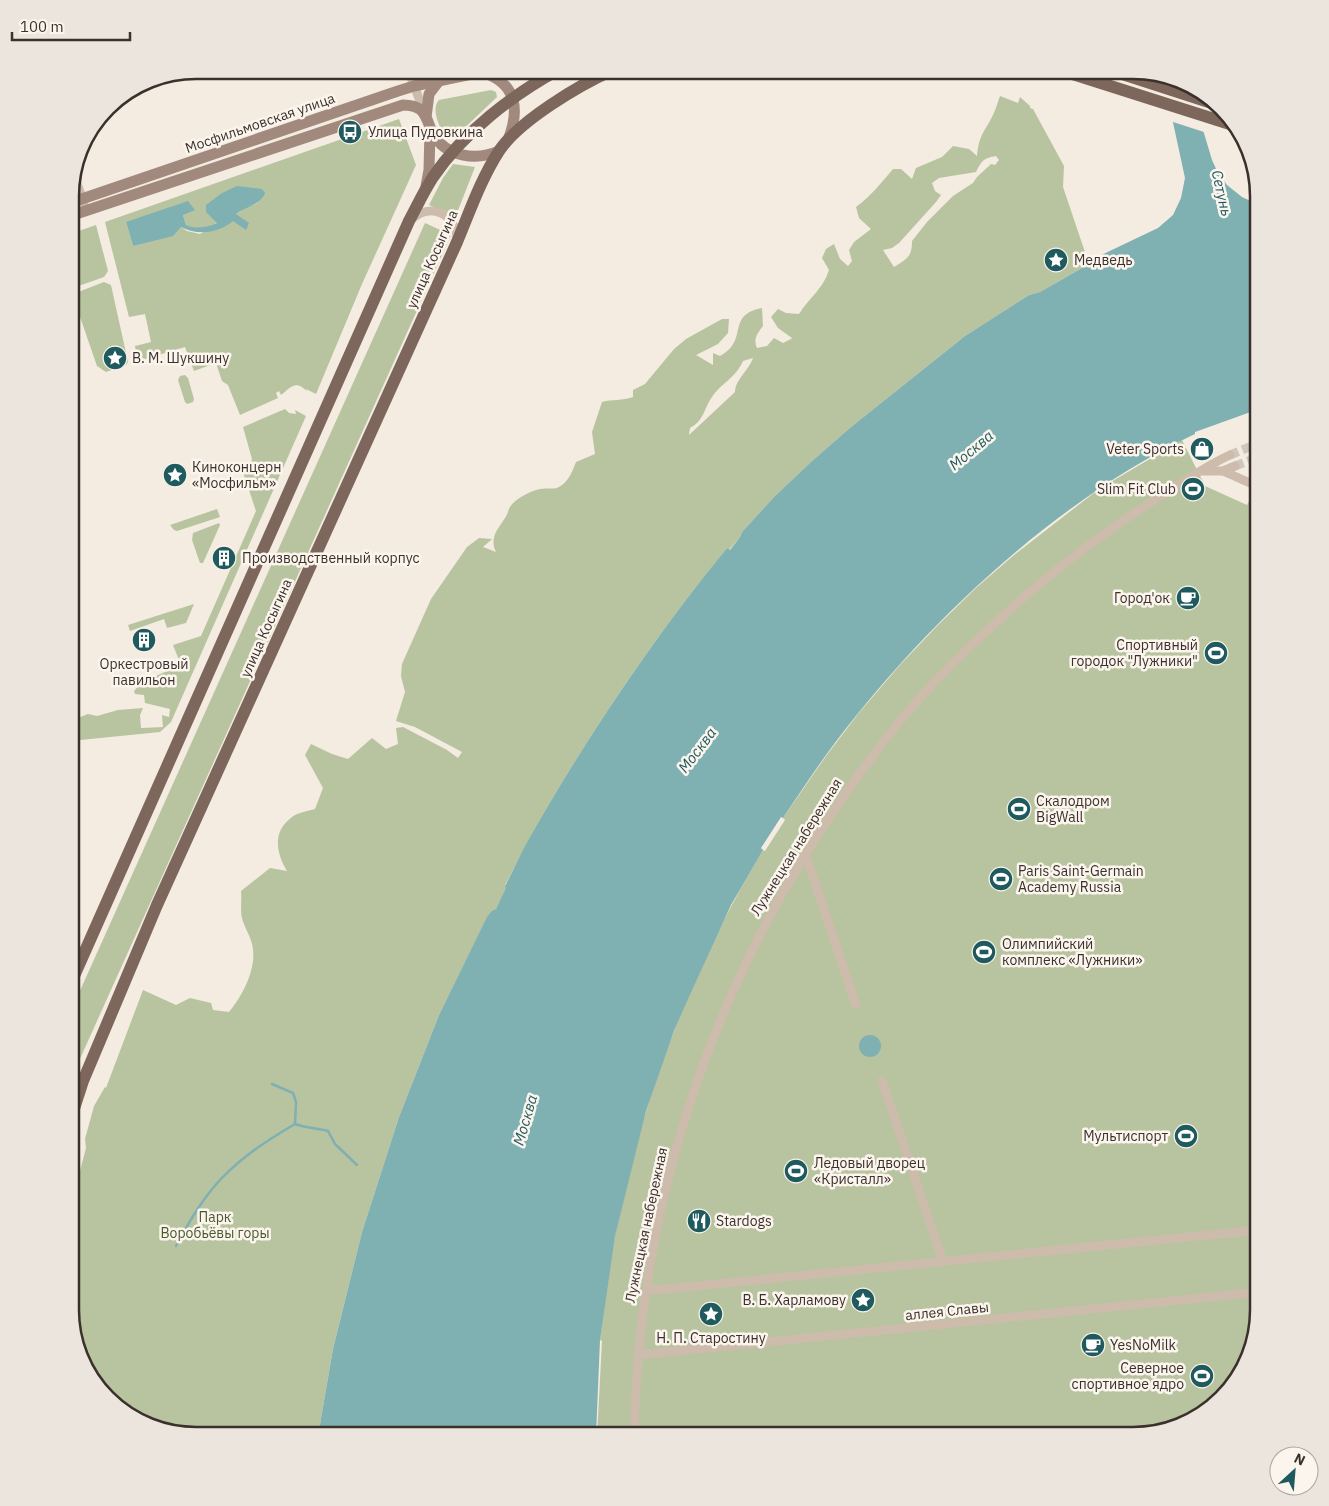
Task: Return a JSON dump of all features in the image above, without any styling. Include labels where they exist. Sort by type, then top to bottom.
[{"type":"main road","name":"Мосфильмовская улица","points":[[79,200],[414,86],[449,79]]},
{"type":"main road","points":[[498,79],[501,81],[512,99]]},
{"type":"main road","points":[[79,966],[409,221],[424,192],[439,168],[466,138],[512,99],[544,79]]},
{"type":"main road","name":"улица Косыгина","points":[[79,1093],[158,905],[458,242],[482,182],[508,140],[566,95],[596,79]]},
{"type":"main road","points":[[1089,79],[1223,122]]},
{"type":"main road","points":[[1138,79],[1199,99]]},
{"type":"main road","points":[[424,192],[429,170],[429,94],[434,85],[440,81]]},
{"type":"main road","name":"улица Косыгина","points":[[508,140],[515,119],[512,99]]},
{"type":"main road","name":"Мосфильмовская улица","points":[[79,213],[402,105],[415,107],[420,110],[428,123]]},
{"type":"main road","points":[[428,123],[438,142],[453,152],[476,157],[499,152]]},
{"type":"street","points":[[411,79],[428,123]]},
{"type":"street","points":[[79,190],[86,211]]},
{"type":"street","points":[[409,221],[424,212],[442,213],[454,225],[458,242]]},
{"type":"street","name":"Лужнецкая набережная","points":[[634,1427],[638,1355],[645,1291],[662,1202],[674,1154],[693,1090],[710,1044],[751,950],[790,877],[850,786],[882,743],[918,700],[970,646],[1062,564],[1130,515],[1230,454]]},
{"type":"street","points":[[1223,471],[1234,466]]},
{"type":"street","points":[[1200,471],[1223,471],[1250,483]]},
{"type":"street","points":[[805,854],[856,1005]]},
{"type":"street","points":[[882,1081],[943,1261]]},
{"type":"street","points":[[645,1291],[1250,1231]]},
{"type":"street","name":"аллея Славы","points":[[638,1355],[1250,1293]]},
{"type":"green space","points":[[491,90],[496,92],[497,97],[457,135],[450,137],[443,134],[436,112],[439,100]]},
{"type":"green space","name":"Парк Воробьёвы горы","points":[[1000,96],[1018,103],[1020,97],[1033,109],[1064,166],[1063,187],[1089,264],[1040,292],[1029,295],[965,336],[851,427],[812,461],[774,497],[742,532],[729,550],[727,548],[645,655],[620,692],[571,768],[523,850],[505,885],[507,888],[496,909],[487,918],[439,1015],[399,1117],[362,1232],[333,1349],[320,1427],[188,1427],[158,1421],[131,1408],[113,1393],[98,1375],[85,1348],[81,1333],[79,1318],[79,1175],[86,1148],[85,1139],[94,1106],[106,1088],[143,990],[176,1005],[190,998],[211,1003],[213,1010],[229,1012],[244,989],[253,962],[252,944],[241,915],[241,891],[270,868],[287,871],[278,850],[281,829],[294,816],[315,809],[323,788],[305,755],[311,744],[348,759],[372,738],[386,749],[398,744],[396,728],[403,727],[447,750],[458,758],[462,752],[415,727],[396,721],[405,692],[401,676],[402,664],[431,599],[467,547],[479,538],[492,539],[483,547],[496,552],[493,542],[495,534],[512,504],[519,498],[540,489],[559,487],[569,478],[576,462],[595,454],[592,432],[602,402],[633,397],[633,390],[645,384],[674,349],[686,339],[722,319],[729,319],[728,333],[718,344],[696,355],[713,365],[713,353],[720,356],[729,350],[737,336],[740,322],[751,311],[762,308],[763,326],[756,337],[757,348],[767,346],[774,338],[783,343],[791,339],[778,328],[771,317],[778,309],[786,313],[799,314],[820,288],[829,270],[822,258],[826,249],[834,244],[840,259],[848,266],[852,261],[849,250],[854,242],[871,229],[859,218],[856,207],[871,194],[893,169],[901,169],[912,179],[916,168],[942,157],[953,146],[969,149],[977,156],[981,136]],"holes":[[[996,156],[999,160],[995,165],[991,164],[973,183],[953,196],[927,222],[912,241],[908,257],[894,267],[883,250],[892,248],[899,243],[936,202],[941,195],[935,191],[932,183],[939,178],[976,172],[984,160],[989,158]],[[753,358],[737,383],[735,392],[689,435],[690,428],[701,418],[709,401],[716,392],[736,372],[743,361]]]},
{"type":"green space","points":[[399,119],[416,165],[362,284],[316,394],[296,385],[290,387],[281,395],[279,391],[276,393],[278,398],[240,415],[228,385],[222,381],[216,363],[194,371],[185,347],[145,359],[137,355],[135,346],[151,342],[145,314],[129,317],[105,222]],"holes":[[[264,196],[256,204],[245,208],[200,234],[187,231],[181,227],[133,246],[126,222],[183,215],[186,225],[192,229],[200,229],[229,217]]]},
{"type":"green space","points":[[453,164],[475,167],[455,218],[429,205],[443,178]]},
{"type":"green space","points":[[425,223],[451,235],[79,1061],[79,993]]},
{"type":"green space","points":[[96,225],[108,271],[104,277],[79,286],[79,231]]},
{"type":"green space","points":[[104,282],[111,285],[128,362],[126,365],[106,372],[97,366],[79,314],[79,292]]},
{"type":"green space","points":[[185,375],[188,378],[194,399],[193,402],[187,404],[178,380],[180,376]]},
{"type":"green space","points":[[285,409],[289,413],[296,414],[295,410],[306,416],[171,722],[160,732],[79,740],[79,718],[88,714],[97,716],[118,710],[143,708],[140,715],[141,728],[163,727],[162,715],[169,717],[170,709],[145,703],[144,695],[135,694],[134,691],[142,682],[181,665],[173,645],[201,636],[256,511],[241,466],[251,463],[252,459],[243,427]]},
{"type":"green space","name":"Олимпийский комплекс «Лужники»","points":[[1182,440],[1205,486],[1247,505],[1250,502],[1250,1310],[1246,1340],[1238,1362],[1231,1375],[1216,1393],[1198,1408],[1171,1421],[1141,1427],[597,1427],[602,1341],[600,1340],[606,1288],[615,1235],[639,1134],[672,1036],[692,988],[737,895],[763,850],[765,851],[785,820],[783,818],[826,756],[858,714],[899,666],[977,587],[1014,555],[1099,489]]},
{"type":"green space","points":[[217,509],[220,517],[177,531],[170,525]]},
{"type":"green space","points":[[219,523],[220,525],[203,563],[200,563],[192,540],[193,533]]},
{"type":"green space","points":[[194,604],[186,623],[167,628],[164,619],[130,631],[128,625]]},
{"type":"water","points":[[1165,84],[1193,95],[1212,160],[1218,173],[1227,185],[1250,201],[1250,412],[1195,432],[1195,434],[1142,462],[1091,495],[1040,532],[992,573],[946,616],[862,708],[826,755],[783,818],[781,817],[761,848],[763,850],[731,905],[674,1031],[646,1111],[615,1236],[600,1340],[596,1427],[320,1427],[333,1349],[362,1232],[399,1117],[439,1015],[487,917],[496,909],[525,846],[571,768],[645,655],[727,548],[730,550],[742,532],[774,497],[812,461],[851,427],[965,336],[1029,295],[1040,292],[1089,264],[1093,259],[1158,228],[1173,215],[1181,198],[1185,178]]},
{"type":"water","points":[[237,186],[262,189],[265,193],[256,203],[236,214],[249,223],[246,230],[233,221],[215,231],[208,232],[194,232],[181,227],[173,236],[133,246],[126,222],[188,201],[195,210],[183,215],[186,225],[198,228],[209,226],[217,223],[206,212],[206,205],[222,193]]},
{"type":"water","points":[[870,1035],[878,1038],[881,1046],[878,1054],[870,1057],[862,1054],[859,1046],[862,1038]]},
{"type":"pier","points":[[1162,83],[1185,91],[1201,100],[1207,133],[1170,121]]},
{"type":"waterway","points":[[272,1084],[293,1093],[296,1102],[295,1124],[328,1131],[335,1144],[357,1165]]},
{"type":"waterway","points":[[176,1246],[198,1209],[222,1178],[251,1152],[295,1124]]},
{"type":"tunnel","points":[[1230,455],[1250,447]]},
{"type":"tunnel","points":[[1235,466],[1250,460]]},
{"type":"place","name":"Улица Пудовкина","points":[[350,132]]},
{"type":"place","name":"Медведь","points":[[1056,260]]},
{"type":"place","name":"В. М. Шукшину","points":[[115,358]]},
{"type":"place","name":"Veter Sports","points":[[1202,449]]},
{"type":"place","name":"Киноконцерн «Мосфильм»","points":[[175,475]]},
{"type":"place","name":"Slim Fit Club","points":[[1193,489]]},
{"type":"place","name":"Производственный корпус","points":[[224,558]]},
{"type":"place","name":"Город'ок","points":[[1188,598]]},
{"type":"place","name":"Оркестровый павильон","points":[[144,640]]},
{"type":"place","name":"Спортивный городок \"Лужники\"","points":[[1216,653]]},
{"type":"place","name":"Скалодром BigWall","points":[[1019,809]]},
{"type":"place","name":"Paris Saint-Germain Academy Russia","points":[[1001,879]]},
{"type":"place","name":"Олимпийский комплекс «Лужники»","points":[[984,952]]},
{"type":"place","name":"Мультиспорт","points":[[1186,1136]]},
{"type":"place","name":"Ледовый дворец «Кристалл»","points":[[796,1171]]},
{"type":"place","name":"Stardogs","points":[[699,1221]]},
{"type":"place","name":"В. Б. Харламову","points":[[863,1300]]},
{"type":"place","name":"Н. П. Старостину","points":[[711,1314]]},
{"type":"place","name":"YesNoMilk","points":[[1093,1345]]},
{"type":"place","name":"Северное спортивное ядро","points":[[1202,1376]]},
{"type":"water label","name":"Сетунь","points":[[1222,193]]},
{"type":"water label","name":"Москва","points":[[971,450]]},
{"type":"water label","name":"Москва","points":[[697,750]]},
{"type":"water label","name":"Москва","points":[[525,1120]]}]
